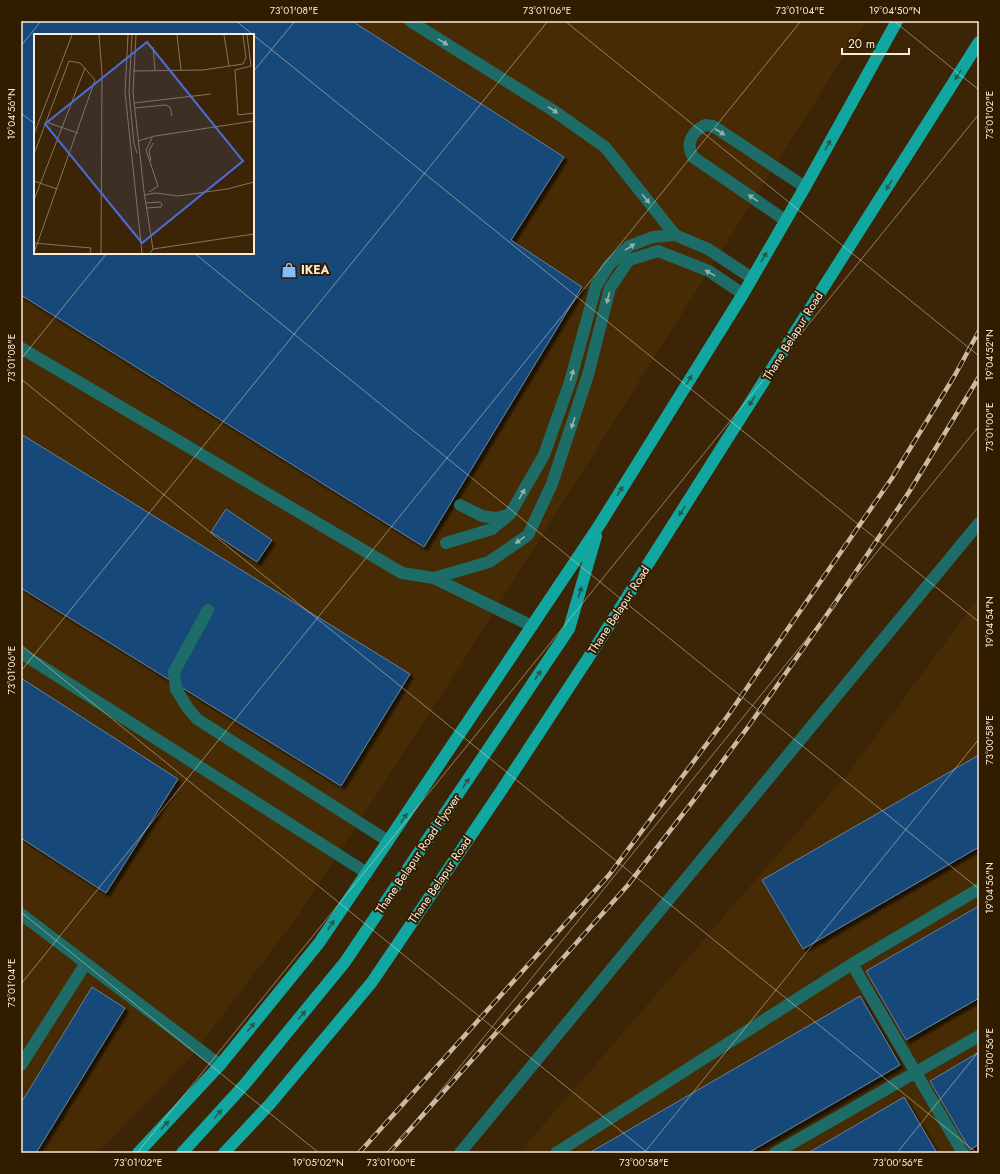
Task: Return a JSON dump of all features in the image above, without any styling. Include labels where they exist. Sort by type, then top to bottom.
[{"type":"main road","points":[[138,1153],[220,1065],[319,943],[388,841],[600,524],[743,294],[805,187],[897,21]]},
{"type":"main road","name":"Thane Belapur Road","points":[[224,1153],[270,1104],[372,982],[596,646],[979,42]]},
{"type":"main road","name":"Thane Belapur Road Flyover","points":[[182,1153],[245,1084],[345,962],[569,629],[600,524]]},
{"type":"lane","points":[[410,21],[554,111],[605,147],[675,235]]},
{"type":"lane","points":[[786,220],[693,157],[690,151],[690,142],[693,135],[698,128],[705,125],[713,126],[805,187]]},
{"type":"lane","points":[[446,543],[492,529],[510,514],[544,455],[570,382],[596,286],[609,265],[629,246],[654,237],[675,235],[708,249],[752,278]]},
{"type":"lane","points":[[434,578],[489,562],[528,535],[552,484],[588,375],[610,288],[629,260],[658,251],[709,271],[743,294]]},
{"type":"lane","points":[[21,348],[402,573],[434,578],[532,626]]},
{"type":"lane","points":[[460,505],[482,516],[496,518],[510,514]]},
{"type":"lane","points":[[460,1153],[979,523]]},
{"type":"lane","points":[[208,610],[174,672],[176,689],[187,707],[197,718],[388,841]]},
{"type":"lane","points":[[21,653],[367,872]]},
{"type":"lane","points":[[556,1153],[852,964],[979,889]]},
{"type":"lane","points":[[21,914],[220,1065]]},
{"type":"lane","points":[[21,1065],[86,963]]},
{"type":"lane","points":[[852,964],[963,1153]]},
{"type":"lane","points":[[774,1153],[979,1036]]},
{"type":"shaded area","points":[[21,21],[866,21],[460,666],[298,916],[190,1058],[97,1153],[21,1153]]},
{"type":"shaded area","points":[[979,597],[979,1153],[519,1153],[850,771]]},
{"type":"building","name":"IKEA","points":[[21,21],[352,21],[564,157],[511,240],[582,287],[424,547],[21,295]]},
{"type":"building","points":[[21,434],[410,674],[341,786],[21,588]]},
{"type":"building","points":[[226,509],[272,540],[257,562],[211,532]]},
{"type":"building","points":[[21,678],[178,779],[106,893],[21,838]]},
{"type":"building","points":[[979,755],[979,847],[803,949],[762,880]]},
{"type":"building","points":[[979,906],[979,998],[906,1040],[866,971]]},
{"type":"building","points":[[92,987],[125,1008],[36,1153],[21,1153],[21,1103]]},
{"type":"building","points":[[860,996],[900,1065],[748,1153],[589,1153]]},
{"type":"building","points":[[979,1052],[979,1144],[970,1150],[930,1081]]},
{"type":"building","points":[[904,1097],[937,1153],[808,1153]]},
{"type":"railway","points":[[359,1153],[609,875],[729,714],[892,478],[955,375],[979,331]]},
{"type":"railway","points":[[389,1153],[628,885],[693,801],[748,727],[835,603],[909,492],[979,377]]},
{"type":"place","name":"IKEA","points":[[289,270]]}]
